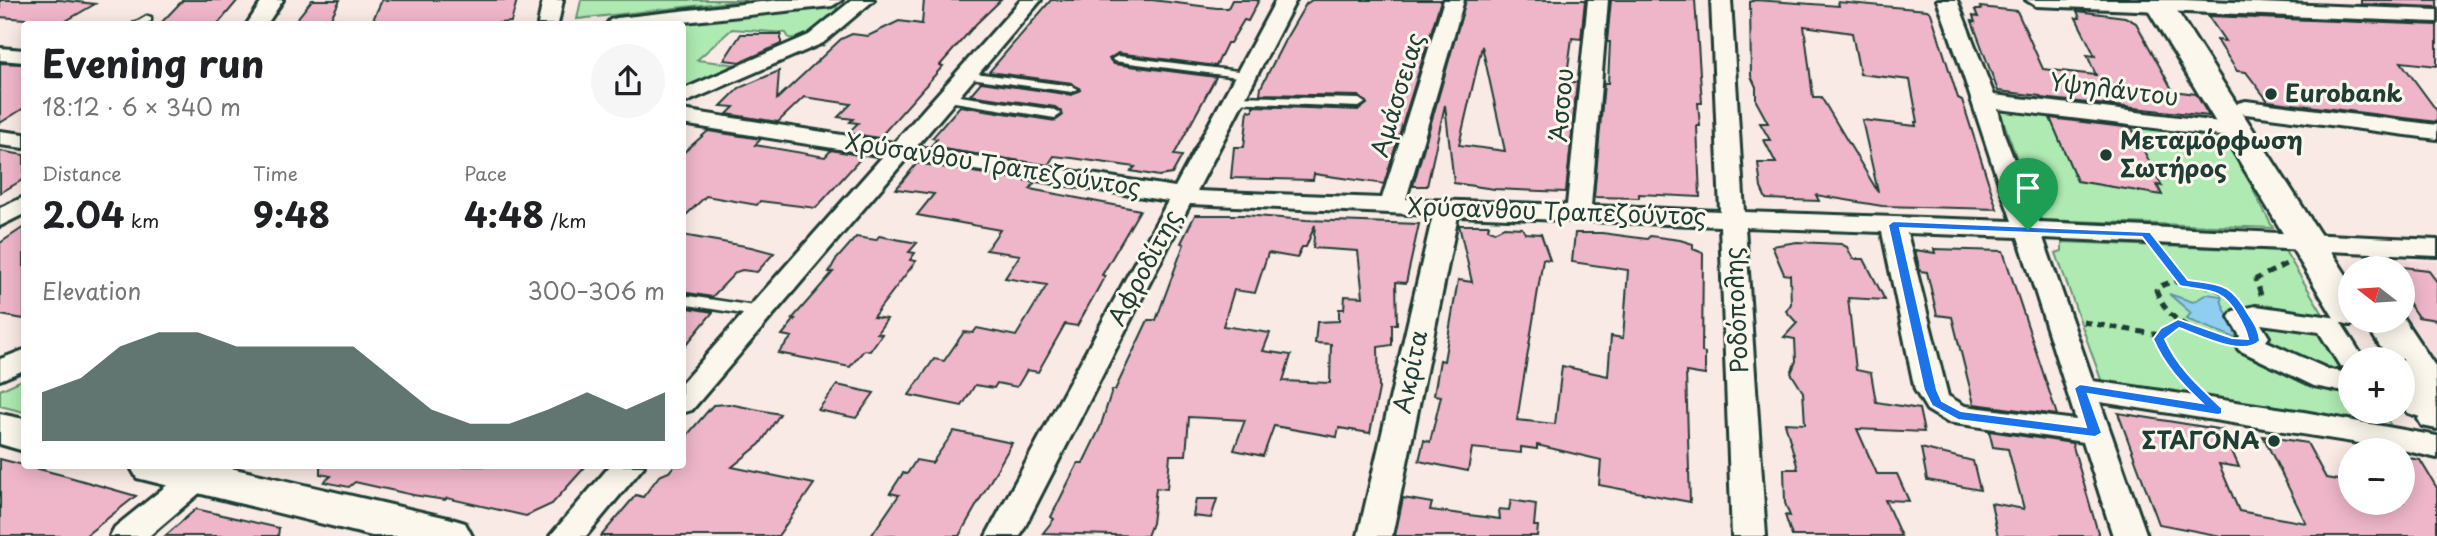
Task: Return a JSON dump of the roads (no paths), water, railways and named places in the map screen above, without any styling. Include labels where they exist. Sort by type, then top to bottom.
[{"type":"street","points":[[259,21],[273,0]]},
{"type":"street","points":[[549,21],[554,0]]},
{"type":"street","points":[[644,21],[832,0]]},
{"type":"street","points":[[686,96],[816,39],[864,0]]},
{"type":"street","points":[[686,398],[1031,0]]},
{"type":"street","name":"Αφροδίτης","points":[[1003,536],[1286,0]]},
{"type":"street","name":"Αμάσσειας","points":[[1392,205],[1454,0]]},
{"type":"street","name":"Άσσου","points":[[1578,214],[1598,0]]},
{"type":"street","name":"Ροδόπολης","points":[[1721,0],[1749,536]]},
{"type":"street","points":[[1947,0],[1985,101],[1993,134],[2028,230],[2130,536]]},
{"type":"street","points":[[2036,0],[2167,2],[2437,16]]},
{"type":"street","points":[[2167,2],[2326,253],[2338,282]]},
{"type":"street","points":[[0,54],[21,56]]},
{"type":"street","name":"Υψηλάντου","points":[[1985,101],[2437,132]]},
{"type":"street","name":"Χρύσανθου Τραπεζούντος","points":[[686,118],[1183,196],[1578,214],[2146,234],[2326,253],[2437,248]]},
{"type":"street","points":[[0,138],[21,141]]},
{"type":"street","points":[[0,221],[21,206]]},
{"type":"street","name":"Ακρίτα","points":[[1375,536],[1447,208]]},
{"type":"street","points":[[0,221],[21,225]]},
{"type":"street","points":[[1893,225],[1930,390],[1937,403],[1946,411],[1958,415],[2095,433]]},
{"type":"street","points":[[2338,381],[2324,379],[2246,330],[2256,315],[2328,324],[2342,347]]},
{"type":"street","points":[[2080,388],[2381,434],[2428,416],[2414,366],[2392,333]]},
{"type":"street","points":[[0,370],[21,360]]},
{"type":"street","points":[[0,429],[21,434]]},
{"type":"street","points":[[184,469],[205,471],[448,536]]},
{"type":"street","points":[[567,536],[625,469]]},
{"type":"street","points":[[127,536],[205,471]]},
{"type":"lane","points":[[1118,59],[1246,75]]},
{"type":"lane","points":[[967,75],[1072,89]]},
{"type":"lane","points":[[946,98],[1055,114]]},
{"type":"lane","points":[[1233,100],[1359,103]]},
{"type":"lane","points":[[686,300],[761,312]]},
{"type":"water","points":[[2169,294],[2193,302],[2207,294],[2221,296],[2226,312],[2242,334],[2233,337],[2186,319],[2191,313]]},
{"type":"place","name":"Eurobank","points":[[2271,94]]},
{"type":"place","name":"Μεταμόρφωση Σωτήρος","points":[[2106,155]]},
{"type":"place","name":"ΣΤΑΓΟΝΑ","points":[[2274,441]]}]
